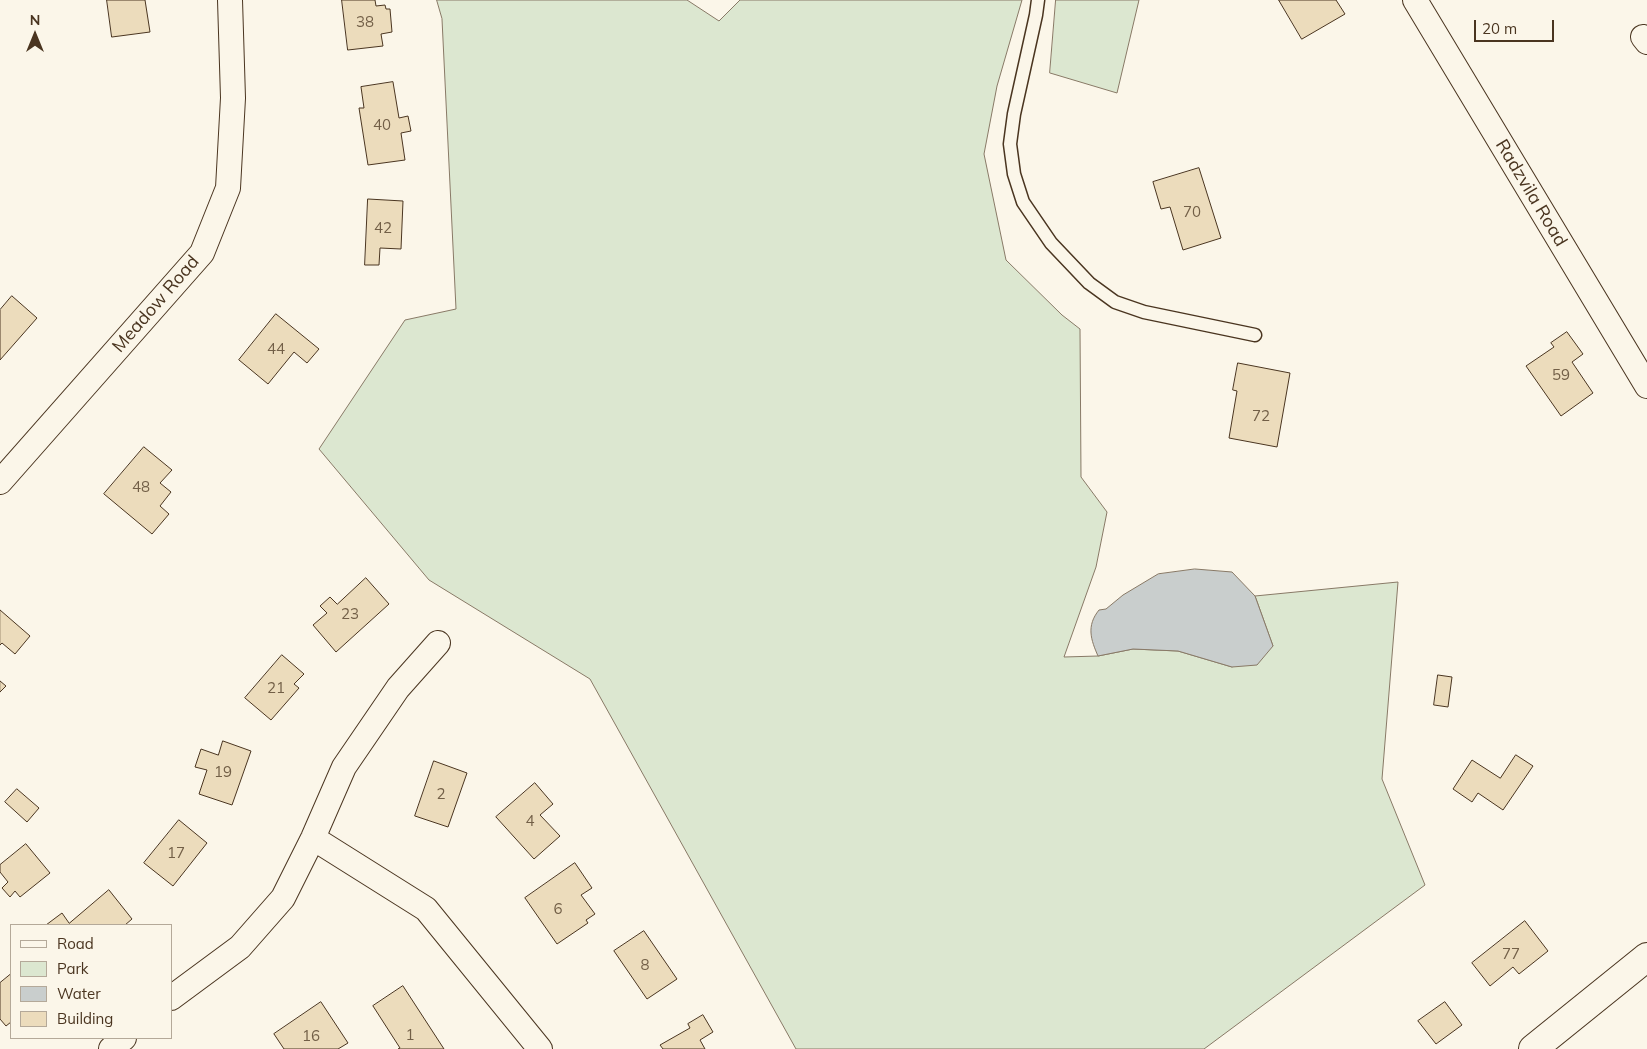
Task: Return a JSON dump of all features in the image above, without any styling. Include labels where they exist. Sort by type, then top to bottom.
[{"type":"street","name":"Meadow Road","points":[[0,482],[202,253],[228,188],[233,98],[230,0]]},
{"type":"street","name":"Radzvila Road","points":[[1415,0],[1647,386]]},
{"type":"street","points":[[172,997],[240,947],[283,898],[313,838],[344,767],[398,688],[438,643]]},
{"type":"street","points":[[313,838],[426,909],[540,1049]]},
{"type":"street","points":[[1533,1049],[1647,957]]},
{"type":"street","points":[[111,1049],[123,1039]]},
{"type":"lane","points":[[1038,0],[1014,114],[1010,144],[1014,174],[1023,202],[1051,243],[1089,283],[1116,302],[1144,312],[1255,336]]},
{"type":"green space","points":[[437,0],[687,0],[719,21],[740,0],[1022,0],[997,86],[984,154],[1006,260],[1062,315],[1080,329],[1081,477],[1107,512],[1096,567],[1064,657],[1098,656],[1133,649],[1178,651],[1232,667],[1273,646],[1255,596],[1398,582],[1382,779],[1425,885],[1204,1049],[796,1049],[590,679],[429,580],[319,449],[405,320],[456,309],[442,19]]},
{"type":"green space","points":[[1056,0],[1139,0],[1117,93],[1050,73]]},
{"type":"water","points":[[1195,569],[1232,572],[1255,596],[1273,646],[1257,665],[1232,667],[1178,651],[1133,649],[1098,656],[1093,644],[1091,627],[1099,610],[1106,609],[1123,595],[1158,574]]},
{"type":"building","points":[[107,0],[145,0],[150,32],[112,37]]},
{"type":"building","points":[[342,0],[375,0],[376,6],[385,5],[386,9],[390,9],[392,32],[381,34],[383,46],[348,50]]},
{"type":"building","points":[[1279,0],[1336,0],[1345,14],[1302,39]]},
{"type":"building","points":[[393,82],[399,118],[408,116],[411,131],[401,133],[405,160],[368,165],[359,108],[364,108],[361,87]]},
{"type":"building","points":[[1199,168],[1221,238],[1183,250],[1170,207],[1161,209],[1153,182]]},
{"type":"building","points":[[368,199],[403,201],[401,249],[380,248],[379,265],[365,265]]},
{"type":"building","points":[[12,296],[37,318],[0,360],[0,310]]},
{"type":"building","points":[[276,314],[319,349],[307,363],[294,352],[268,384],[239,360]]},
{"type":"building","points":[[1567,332],[1583,354],[1572,362],[1593,393],[1561,416],[1526,366],[1554,347],[1551,343]]},
{"type":"building","points":[[1238,363],[1290,373],[1277,447],[1229,438],[1237,391],[1233,390]]},
{"type":"building","points":[[144,447],[172,470],[160,483],[171,492],[160,506],[169,514],[152,534],[104,494]]},
{"type":"building","points":[[366,578],[389,604],[336,652],[313,625],[327,613],[320,606],[330,597],[337,604]]},
{"type":"building","points":[[0,610],[30,636],[15,654],[2,643],[0,645]]},
{"type":"building","points":[[282,655],[304,674],[294,684],[299,688],[271,720],[245,698]]},
{"type":"building","points":[[1438,675],[1452,677],[1448,707],[1434,705]]},
{"type":"building","points":[[0,681],[6,686],[0,692]]},
{"type":"building","points":[[223,741],[251,751],[232,805],[199,794],[207,770],[195,767],[201,749],[218,755]]},
{"type":"building","points":[[1516,755],[1533,766],[1503,810],[1478,793],[1472,802],[1453,789],[1472,760],[1500,778]]},
{"type":"building","points":[[434,761],[467,773],[448,827],[415,816]]},
{"type":"building","points":[[535,783],[553,804],[540,815],[560,836],[534,859],[496,817]]},
{"type":"building","points":[[17,789],[39,808],[27,822],[5,802]]},
{"type":"building","points":[[179,820],[207,843],[173,886],[144,863]]},
{"type":"building","points":[[26,844],[50,873],[20,897],[15,891],[10,897],[2,888],[8,882],[0,872],[0,865]]},
{"type":"building","points":[[575,863],[592,888],[581,895],[595,914],[586,920],[588,923],[557,944],[525,898]]},
{"type":"building","points":[[109,890],[132,919],[126,924],[47,924],[62,913],[69,923]]},
{"type":"building","points":[[1525,921],[1548,951],[1519,974],[1513,967],[1490,986],[1472,963]]},
{"type":"building","points":[[644,931],[677,979],[647,999],[614,951]]},
{"type":"building","points":[[10,975],[10,1023],[6,1026],[0,1019],[0,983]]},
{"type":"building","points":[[403,986],[444,1049],[398,1049],[400,1048],[373,1006]]},
{"type":"building","points":[[321,1002],[348,1043],[338,1049],[284,1049],[274,1034]]},
{"type":"building","points":[[1445,1002],[1462,1025],[1436,1044],[1418,1021]]},
{"type":"building","points":[[703,1015],[713,1032],[700,1040],[705,1049],[663,1049],[660,1045],[690,1028],[688,1024]]}]
